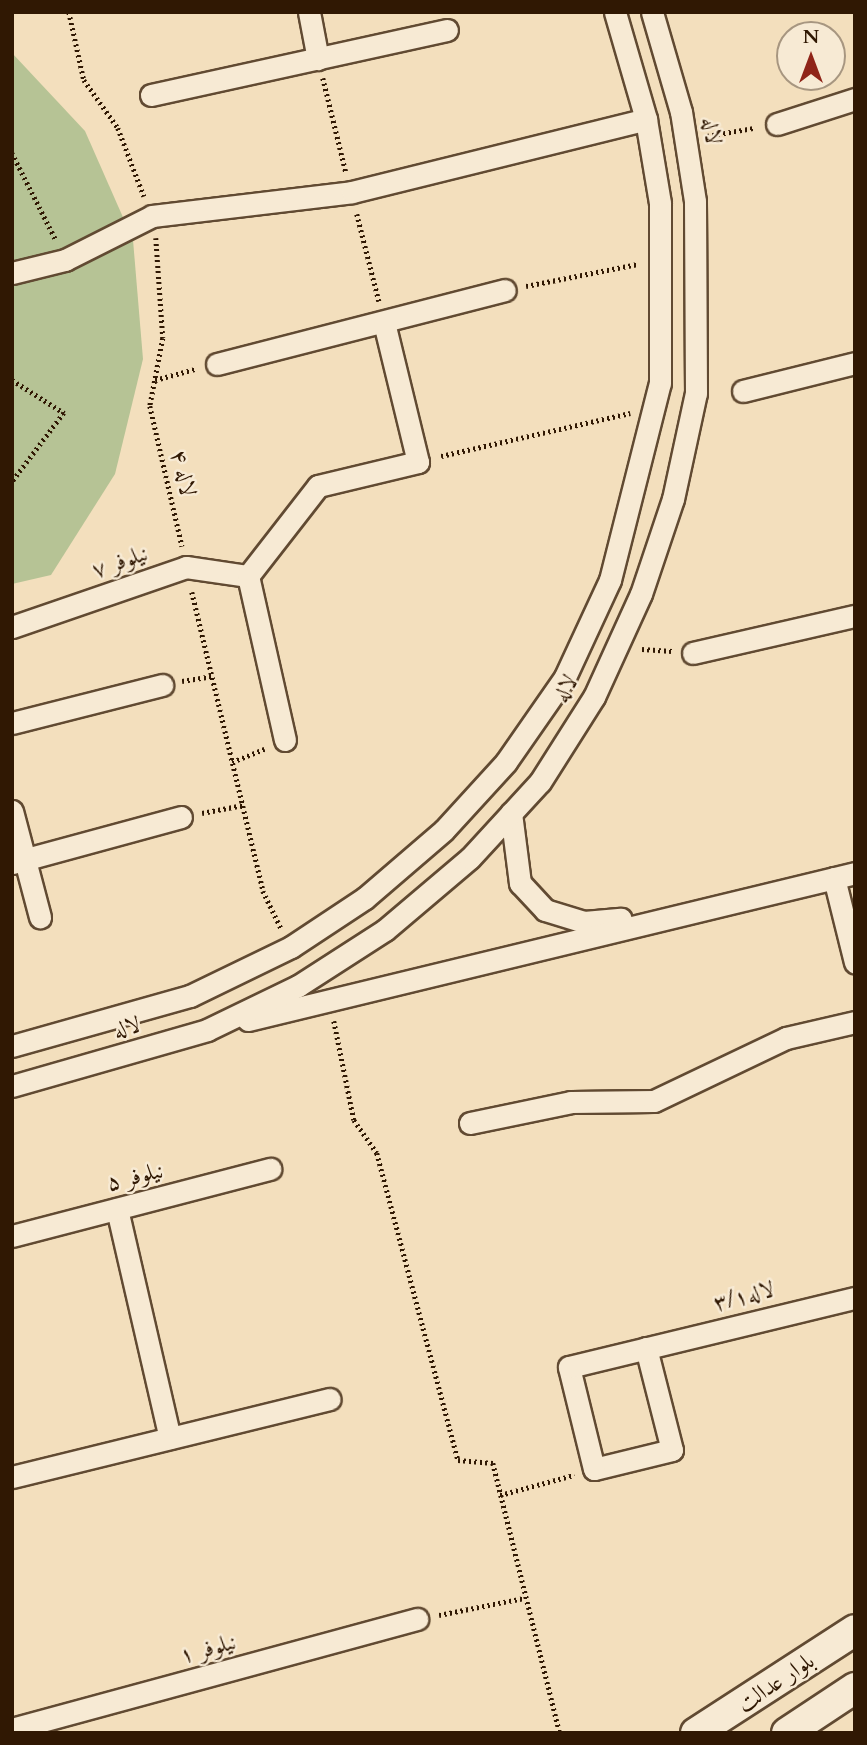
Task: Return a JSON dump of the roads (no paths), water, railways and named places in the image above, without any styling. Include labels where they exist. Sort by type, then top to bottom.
[{"type":"main road","name":"بلوار عدالت","points":[[696,1733],[855,1630]]},
{"type":"main road","name":"بلوار عدالت","points":[[787,1733],[855,1688]]},
{"type":"street","points":[[309,12],[318,59]]},
{"type":"street","name":"لاله","points":[[12,1046],[190,996],[291,947],[365,898],[444,830],[506,762],[565,677],[610,580],[655,407],[663,259],[646,119],[615,12]]},
{"type":"street","name":"لاله","points":[[12,1086],[208,1030],[298,986],[385,930],[470,858],[540,782],[617,647],[673,499],[696,393],[701,292],[686,140],[652,12]]},
{"type":"street","points":[[151,95],[447,30]]},
{"type":"street","points":[[777,124],[855,99]]},
{"type":"street","points":[[12,273],[65,260],[152,216],[352,192],[646,119]]},
{"type":"street","points":[[217,364],[505,290]]},
{"type":"street","points":[[285,740],[248,576],[318,486],[418,461],[384,322]]},
{"type":"street","points":[[743,391],[855,363]]},
{"type":"street","name":"نیلوفر ۷","points":[[12,626],[187,567],[248,576]]},
{"type":"street","points":[[693,653],[855,616]]},
{"type":"street","points":[[12,723],[162,685]]},
{"type":"street","points":[[12,810],[19,861],[40,917]]},
{"type":"street","points":[[511,813],[520,883],[545,910],[584,922],[683,915]]},
{"type":"street","points":[[19,861],[181,817]]},
{"type":"street","points":[[208,1030],[844,876],[855,962]]},
{"type":"street","points":[[470,1123],[571,1102],[654,1101],[786,1038],[855,1022]]},
{"type":"street","name":"نیلوفر ۵","points":[[12,1236],[271,1169]]},
{"type":"street","points":[[117,1209],[170,1438]]},
{"type":"street","name":"لاله۳/۱","points":[[646,1348],[672,1450],[594,1469],[569,1367],[646,1348],[855,1298]]},
{"type":"street","points":[[12,1477],[330,1399]]},
{"type":"street","name":"نیلوفر ۱","points":[[12,1730],[418,1619]]}]
